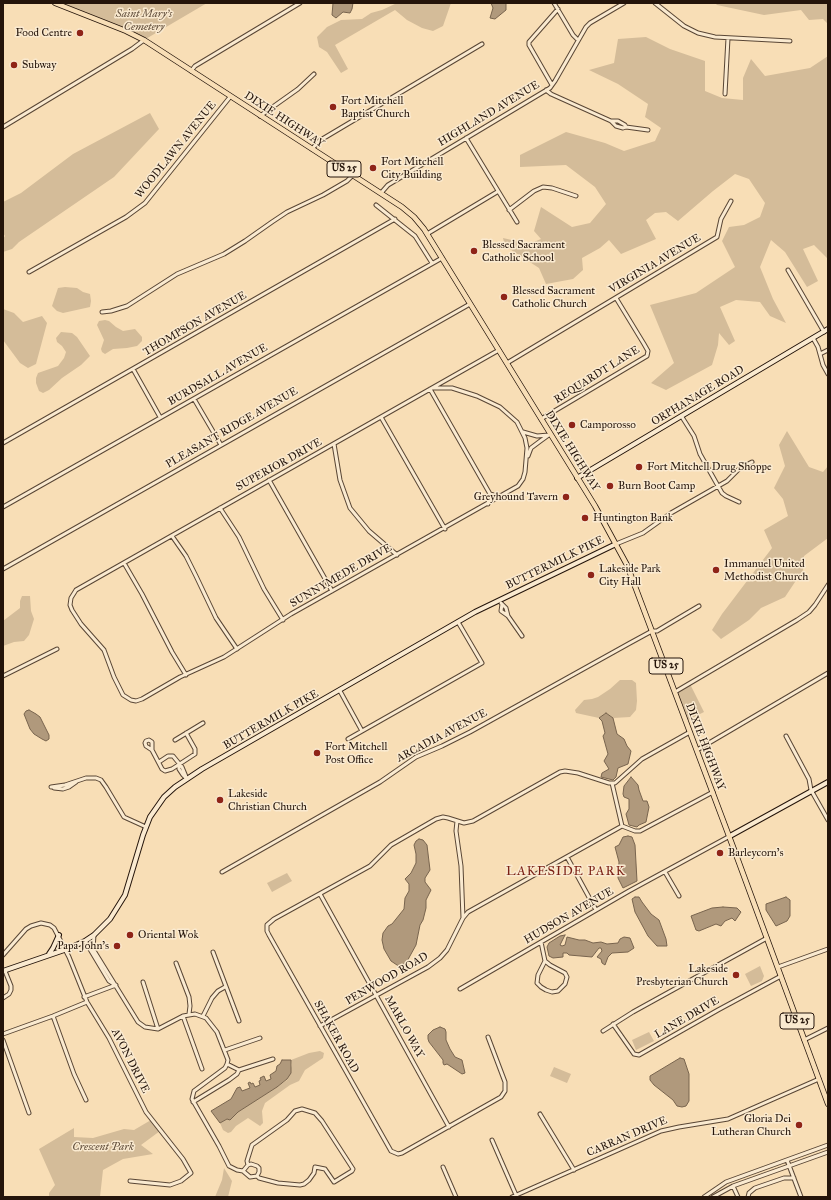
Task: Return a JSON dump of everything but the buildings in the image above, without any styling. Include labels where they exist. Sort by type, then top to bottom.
[{"type":"main road","name":"DIXIE HIGHWAY","points":[[55,3],[126,31],[144,40],[230,97],[381,193],[409,212],[419,222],[595,506],[629,569],[730,836],[828,1104]]},
{"type":"main road","name":"ORPHANAGE ROAD","points":[[577,478],[682,417],[826,330]]},
{"type":"main road","name":"BUTTERMILK PIKE","points":[[4,971],[66,949],[85,940],[94,935],[110,919],[121,903],[128,886],[150,817],[164,797],[187,778],[458,622],[616,544]]},
{"type":"main road","points":[[730,836],[828,782]]},
{"type":"main road","points":[[48,955],[59,935]]},
{"type":"street","points":[[190,71],[195,66],[300,3]]},
{"type":"street","points":[[554,3],[573,35],[578,40]]},
{"type":"street","name":"HIGHLAND AVENUE","points":[[381,193],[390,184],[546,90],[552,85],[588,25],[624,3]]},
{"type":"street","points":[[655,3],[674,19],[692,31],[706,36],[790,41]]},
{"type":"street","points":[[552,85],[529,45],[529,42],[558,9]]},
{"type":"street","points":[[725,94],[728,38]]},
{"type":"street","points":[[3,127],[132,49],[144,40]]},
{"type":"street","points":[[312,149],[319,141],[482,44]]},
{"type":"street","points":[[260,116],[298,89],[314,74]]},
{"type":"street","points":[[546,90],[551,94],[610,121],[616,126],[648,130]]},
{"type":"street","name":"WOODLAWN AVENUE","points":[[29,272],[126,217],[145,203],[230,97]]},
{"type":"street","points":[[466,138],[497,192],[517,222]]},
{"type":"street","points":[[102,312],[127,306],[177,274],[233,249],[287,212],[323,195],[347,181],[353,175]]},
{"type":"street","points":[[509,210],[534,191],[543,187],[552,188],[576,196]]},
{"type":"street","points":[[427,234],[497,192]]},
{"type":"street","name":"VIRGINIA AVENUE","points":[[507,363],[717,237],[721,219],[730,201]]},
{"type":"street","points":[[376,205],[415,236],[432,263]]},
{"type":"street","name":"THOMPSON AVENUE","points":[[3,443],[395,220]]},
{"type":"street","name":"BURDSALL AVENUE","points":[[3,507],[442,258]]},
{"type":"street","points":[[788,270],[826,330]]},
{"type":"street","name":"REQUARDT LANE","points":[[541,419],[647,356],[648,352],[644,344],[616,298]]},
{"type":"street","name":"PLEASANT RIDGE AVENUE","points":[[3,569],[470,304]]},
{"type":"street","points":[[813,338],[828,374]]},
{"type":"street","name":"SUPERIOR DRIVE","points":[[131,700],[123,695],[120,690],[101,645],[81,624],[72,610],[70,605],[71,598],[72,594],[76,590],[499,350]]},
{"type":"street","points":[[820,354],[828,350]]},
{"type":"street","points":[[133,369],[160,418]]},
{"type":"street","points":[[431,388],[490,494],[488,504]]},
{"type":"street","name":"SUNNYMEDE DRIVE","points":[[131,700],[136,701],[142,699],[237,650],[283,620],[332,591],[488,504],[514,489],[520,483],[525,472],[527,458],[526,442],[523,432],[512,416],[491,402],[452,388],[431,388]]},
{"type":"street","points":[[194,399],[221,446]]},
{"type":"street","points":[[381,417],[445,528]]},
{"type":"street","points":[[682,417],[694,436],[700,454],[724,495],[739,502]]},
{"type":"street","points":[[523,432],[536,436],[550,434]]},
{"type":"street","points":[[527,458],[531,448],[550,434]]},
{"type":"street","points":[[334,444],[340,480],[350,508],[369,531],[397,555]]},
{"type":"street","points":[[616,544],[643,533],[671,513],[718,486],[739,469],[752,462]]},
{"type":"street","points":[[269,480],[332,591]]},
{"type":"street","points":[[490,494],[500,497]]},
{"type":"street","points":[[220,508],[239,537],[264,589],[283,620]]},
{"type":"street","points":[[172,536],[194,571],[216,618],[237,650]]},
{"type":"street","points":[[124,563],[142,594],[164,639],[186,675]]},
{"type":"street","points":[[675,692],[803,616],[815,605],[827,587]]},
{"type":"street","points":[[500,602],[501,611],[508,616],[522,636]]},
{"type":"street","name":"ARCADIA AVENUE","points":[[222,872],[380,782],[416,757],[470,732],[652,631],[657,631],[699,606]]},
{"type":"street","points":[[348,739],[482,663],[458,622]]},
{"type":"street","points":[[3,676],[57,649]]},
{"type":"street","points":[[697,750],[828,673]]},
{"type":"street","points":[[340,691],[362,731]]},
{"type":"street","points":[[175,740],[203,723]]},
{"type":"street","points":[[320,894],[370,866],[391,845],[442,817],[464,823],[474,821],[560,772],[567,771],[578,773],[600,781],[612,783],[618,780],[642,759],[690,732]]},
{"type":"street","points":[[152,750],[162,769],[169,771],[195,754],[195,750],[186,733]]},
{"type":"street","points":[[786,736],[809,779],[811,790],[828,820]]},
{"type":"street","points":[[159,762],[171,756],[176,759],[185,772],[187,778]]},
{"type":"street","points":[[78,781],[69,787],[59,789],[51,787],[60,786],[91,777],[101,780],[124,817],[146,827]]},
{"type":"street","points":[[612,783],[622,826]]},
{"type":"street","points":[[463,918],[468,912],[622,826],[635,831],[640,831],[713,792]]},
{"type":"street","name":"PENWOOD ROAD","points":[[320,1026],[428,967],[440,958],[447,950],[463,918],[461,866],[456,831],[457,821]]},
{"type":"street","name":"HUDSON AVENUE","points":[[460,989],[634,888],[730,836]]},
{"type":"street","points":[[567,856],[596,910]]},
{"type":"street","points":[[665,872],[679,896]]},
{"type":"street","name":"SHAKER ROAD","points":[[320,894],[269,922],[267,927],[269,935],[389,1150],[394,1153],[402,1153],[449,1127]]},
{"type":"street","name":"MARLO WAY","points":[[320,894],[449,1127]]},
{"type":"street","points":[[3,955],[26,929],[31,926],[42,923],[50,925],[59,935]]},
{"type":"street","name":"AVON DRIVE","points":[[59,935],[84,996],[109,1038],[146,1112],[183,1159],[191,1173],[170,1185],[130,1181]]},
{"type":"street","points":[[94,935],[93,949],[138,1022],[145,1027],[158,1029],[183,1016],[198,1014],[208,1020],[215,1029],[228,1060],[226,1068],[194,1091],[192,1097],[193,1102],[229,1166],[243,1171],[250,1177],[257,1176],[259,1178],[278,1182],[304,1184],[312,1177],[315,1167],[325,1169],[334,1182],[352,1171],[353,1166],[322,1121],[315,1113],[306,1109],[295,1111],[287,1120],[252,1145],[247,1160],[248,1165],[243,1171]]},
{"type":"street","points":[[603,1031],[767,938]]},
{"type":"street","points":[[85,940],[110,981],[116,985]]},
{"type":"street","points":[[542,942],[545,961],[538,975],[537,983],[546,990],[558,991],[566,984],[567,977],[565,973],[545,961]]},
{"type":"street","points":[[778,968],[828,949]]},
{"type":"street","points":[[213,952],[238,1021]]},
{"type":"street","points":[[176,963],[189,997],[189,1014]]},
{"type":"street","points":[[3,998],[9,994],[11,990],[11,986],[4,971]]},
{"type":"street","name":"LANE DRIVE","points":[[613,1024],[634,1054],[639,1055],[781,976]]},
{"type":"street","points":[[143,982],[158,1029]]},
{"type":"street","points":[[84,996],[116,985]]},
{"type":"street","points":[[203,1016],[212,998],[218,991],[226,988]]},
{"type":"street","points":[[3,1034],[87,1002]]},
{"type":"street","points":[[53,1016],[74,1074],[86,1100]]},
{"type":"street","points":[[183,1016],[202,1069]]},
{"type":"street","points":[[804,1040],[828,1028]]},
{"type":"street","points":[[449,1127],[499,1099],[505,1091],[505,1082],[488,1037]]},
{"type":"street","points":[[225,1050],[260,1038]]},
{"type":"street","points":[[3,1040],[29,1113]]},
{"type":"street","points":[[193,1102],[230,1080],[239,1070],[273,1059]]},
{"type":"street","points":[[227,1064],[239,1070]]},
{"type":"street","name":"CARRAN DRIVE","points":[[512,1197],[661,1131],[674,1127],[728,1118],[819,1079]]},
{"type":"street","points":[[540,1114],[574,1170]]},
{"type":"street","points":[[492,1140],[516,1195]]},
{"type":"street","points":[[704,1197],[721,1185],[828,1145]]},
{"type":"street","points":[[713,1197],[733,1186],[828,1152]]},
{"type":"street","points":[[787,1160],[801,1197]]},
{"type":"street","points":[[248,1165],[251,1164],[259,1168],[257,1176]]},
{"type":"street","points":[[443,1167],[456,1197]]},
{"type":"street","points":[[748,1197],[749,1193],[755,1188],[784,1178],[794,1178]]},
{"type":"street","points":[[731,1181],[738,1197]]},
{"type":"green space","name":"Saint Mary’s Cemetery","points":[[55,3],[207,3],[144,40]]},
{"type":"green space","points":[[397,3],[451,3],[443,26],[433,31],[422,28],[407,20],[395,10],[335,45],[348,69],[341,73],[327,52],[319,47],[317,37],[327,27],[341,20],[362,19],[371,13]]},
{"type":"green space","points":[[715,3],[828,3],[828,24],[823,19],[809,20],[801,10],[764,15],[717,5]]},
{"type":"green space","points":[[646,37],[670,49],[705,61],[705,91],[722,98],[743,100],[743,78],[751,59],[765,76],[810,68],[828,56],[828,259],[814,245],[803,249],[818,281],[807,287],[785,252],[771,240],[760,267],[773,299],[786,323],[770,316],[760,302],[736,300],[720,307],[735,341],[729,345],[719,333],[718,345],[712,365],[666,390],[651,383],[674,363],[650,305],[696,293],[735,267],[722,241],[729,227],[744,225],[760,217],[765,203],[749,179],[735,174],[678,221],[666,212],[655,213],[646,220],[656,239],[621,254],[609,240],[600,248],[582,258],[583,270],[573,279],[546,284],[539,268],[505,246],[503,238],[529,244],[541,239],[534,231],[541,207],[572,227],[590,223],[606,204],[595,187],[566,165],[520,167],[520,155],[566,132],[605,143],[624,151],[655,141],[661,128],[645,117],[648,104],[618,84],[589,70],[614,63],[618,39]]},
{"type":"green space","points":[[150,113],[159,129],[114,177],[19,242],[12,249],[3,252],[3,239],[5,236],[3,233],[3,202],[21,193],[73,154]]},
{"type":"green space","points":[[58,288],[77,288],[90,294],[90,307],[63,313],[57,311],[52,306]]},
{"type":"green space","points":[[3,309],[14,313],[23,322],[42,316],[47,323],[36,364],[28,368],[20,363],[3,340]]},
{"type":"green space","points":[[99,321],[109,321],[123,331],[135,329],[142,337],[142,341],[137,346],[113,349],[105,354],[101,349],[104,340],[97,325]]},
{"type":"green space","points":[[61,332],[72,333],[77,337],[90,356],[81,365],[43,393],[39,391],[36,378],[38,373],[58,366],[64,358],[66,352],[57,342],[56,338]]},
{"type":"green space","points":[[787,431],[809,467],[823,472],[828,466],[828,538],[804,556],[803,570],[785,597],[761,608],[749,620],[721,639],[712,630],[722,614],[772,548],[764,530],[788,516],[783,499],[774,488],[785,466],[779,445]]},
{"type":"green space","points":[[22,596],[30,596],[31,611],[34,619],[29,635],[24,641],[14,642],[3,646],[3,621],[20,608]]},
{"type":"green space","points":[[620,680],[632,680],[636,683],[636,710],[630,717],[613,718],[606,713],[599,718],[576,713],[575,710],[584,700],[598,697]]},
{"type":"green space","points":[[690,684],[704,712],[686,721],[675,692]]},
{"type":"green space","points":[[287,873],[292,881],[272,892],[267,883]]},
{"type":"green space","points":[[760,966],[764,976],[762,981],[751,986],[745,974]]},
{"type":"green space","points":[[649,1032],[654,1041],[636,1050],[632,1040]]},
{"type":"green space","points":[[320,1051],[324,1053],[323,1058],[305,1070],[299,1081],[290,1085],[265,1103],[262,1111],[263,1123],[260,1126],[248,1118],[236,1126],[231,1132],[228,1133],[223,1130],[220,1123],[227,1119],[230,1120],[238,1112],[287,1080],[292,1065],[291,1060],[309,1053]]},
{"type":"green space","points":[[554,1067],[571,1074],[567,1083],[550,1076]]},
{"type":"green space","name":"Crescent Park","points":[[151,1120],[160,1131],[141,1145],[153,1154],[123,1159],[103,1170],[100,1197],[49,1197],[49,1193],[55,1185],[39,1149],[74,1128],[74,1137],[93,1138],[124,1129],[134,1130]]},
{"type":"green space","points":[[224,1168],[232,1181],[228,1197],[215,1197],[222,1180]]},
{"type":"shaded area","points":[[333,3],[353,3],[350,13],[343,12],[336,18],[332,15]]},
{"type":"shaded area","points":[[491,3],[506,3],[506,10],[495,19],[490,18],[493,8]]},
{"type":"shaded area","points":[[29,710],[40,717],[49,735],[49,739],[46,741],[34,734],[30,729],[24,714]]},
{"type":"shaded area","points":[[606,713],[613,718],[617,734],[624,739],[631,751],[628,764],[618,768],[616,777],[613,780],[601,777],[602,773],[609,769],[604,761],[608,754],[603,736],[605,733],[602,721],[599,718]]},
{"type":"shaded area","points":[[631,777],[638,785],[643,801],[647,801],[649,807],[646,822],[637,827],[629,825],[626,814],[629,809],[629,799],[624,797],[623,794],[624,786]]},
{"type":"shaded area","points":[[623,837],[632,837],[635,845],[637,881],[623,888],[618,878],[619,862],[615,847],[619,845]]},
{"type":"shaded area","points":[[419,839],[423,840],[427,845],[430,870],[425,878],[425,882],[431,890],[426,900],[426,908],[420,925],[416,945],[405,965],[400,967],[391,961],[384,949],[382,940],[383,933],[404,909],[405,898],[409,891],[409,884],[405,879],[411,873],[416,863],[414,845]]},
{"type":"shaded area","points":[[639,897],[651,914],[659,920],[667,946],[657,946],[648,936],[635,912],[632,899]]},
{"type":"shaded area","points":[[786,897],[790,900],[790,916],[787,921],[776,926],[766,910],[766,904]]},
{"type":"shaded area","points":[[712,908],[737,908],[741,912],[735,921],[732,918],[725,921],[721,926],[716,924],[699,931],[696,930],[691,916]]},
{"type":"shaded area","points":[[565,935],[560,945],[562,946],[565,945],[567,937],[593,943],[601,942],[607,944],[618,943],[620,939],[624,937],[630,938],[634,948],[628,952],[612,953],[608,957],[605,965],[602,963],[601,959],[597,957],[602,951],[601,948],[599,948],[592,957],[569,955],[567,953],[563,953],[563,957],[553,958],[549,956],[547,947],[549,943],[560,936]]},
{"type":"shaded area","points":[[440,1027],[445,1029],[446,1040],[455,1057],[462,1060],[465,1073],[462,1074],[447,1064],[444,1065],[443,1060],[429,1042],[428,1035],[433,1030]]},
{"type":"shaded area","points":[[680,1058],[684,1059],[689,1074],[689,1101],[686,1106],[682,1107],[677,1106],[673,1100],[650,1080],[650,1076]]},
{"type":"shaded area","points":[[282,1060],[291,1060],[291,1073],[287,1079],[238,1112],[230,1120],[227,1119],[220,1123],[211,1111],[231,1099],[237,1088],[240,1087],[242,1091],[250,1088],[248,1083],[250,1082],[251,1084],[253,1083],[255,1087],[260,1085],[260,1078],[264,1076],[266,1081],[271,1079],[270,1075],[276,1071],[277,1066]]},
{"type":"place","name":"Food Centre","points":[[80,33]]},
{"type":"place","name":"Subway","points":[[14,65]]},
{"type":"place","name":"Fort Mitchell Baptist Church","points":[[333,107]]},
{"type":"place","name":"Fort Mitchell City Building","points":[[373,168]]},
{"type":"place","name":"Blessed Sacrament Catholic School","points":[[474,251]]},
{"type":"place","name":"Blessed Sacrament Catholic Church","points":[[504,297]]},
{"type":"place","name":"Camporosso","points":[[572,425]]},
{"type":"place","name":"Fort Mitchell Drug Shoppe","points":[[639,467]]},
{"type":"place","name":"Burn Boot Camp","points":[[610,486]]},
{"type":"place","name":"Greyhound Tavern","points":[[566,497]]},
{"type":"place","name":"Huntington Bank","points":[[585,518]]},
{"type":"place","name":"Immanuel United Methodist Church","points":[[716,570]]},
{"type":"place","name":"Lakeside Park City Hall","points":[[591,575]]},
{"type":"place","name":"Fort Mitchell Post Office","points":[[317,753]]},
{"type":"place","name":"Lakeside Christian Church","points":[[220,800]]},
{"type":"place","name":"Barleycorn’s","points":[[720,853]]},
{"type":"place","name":"Oriental Wok","points":[[130,935]]},
{"type":"place","name":"Papa John's","points":[[117,946]]},
{"type":"place","name":"Lakeside Presbyterian Church","points":[[736,975]]},
{"type":"place","name":"Gloria Dei Lutheran Church","points":[[799,1125]]},
{"type":"district","name":"LAKESIDE PARK","points":[[566,872]]}]
